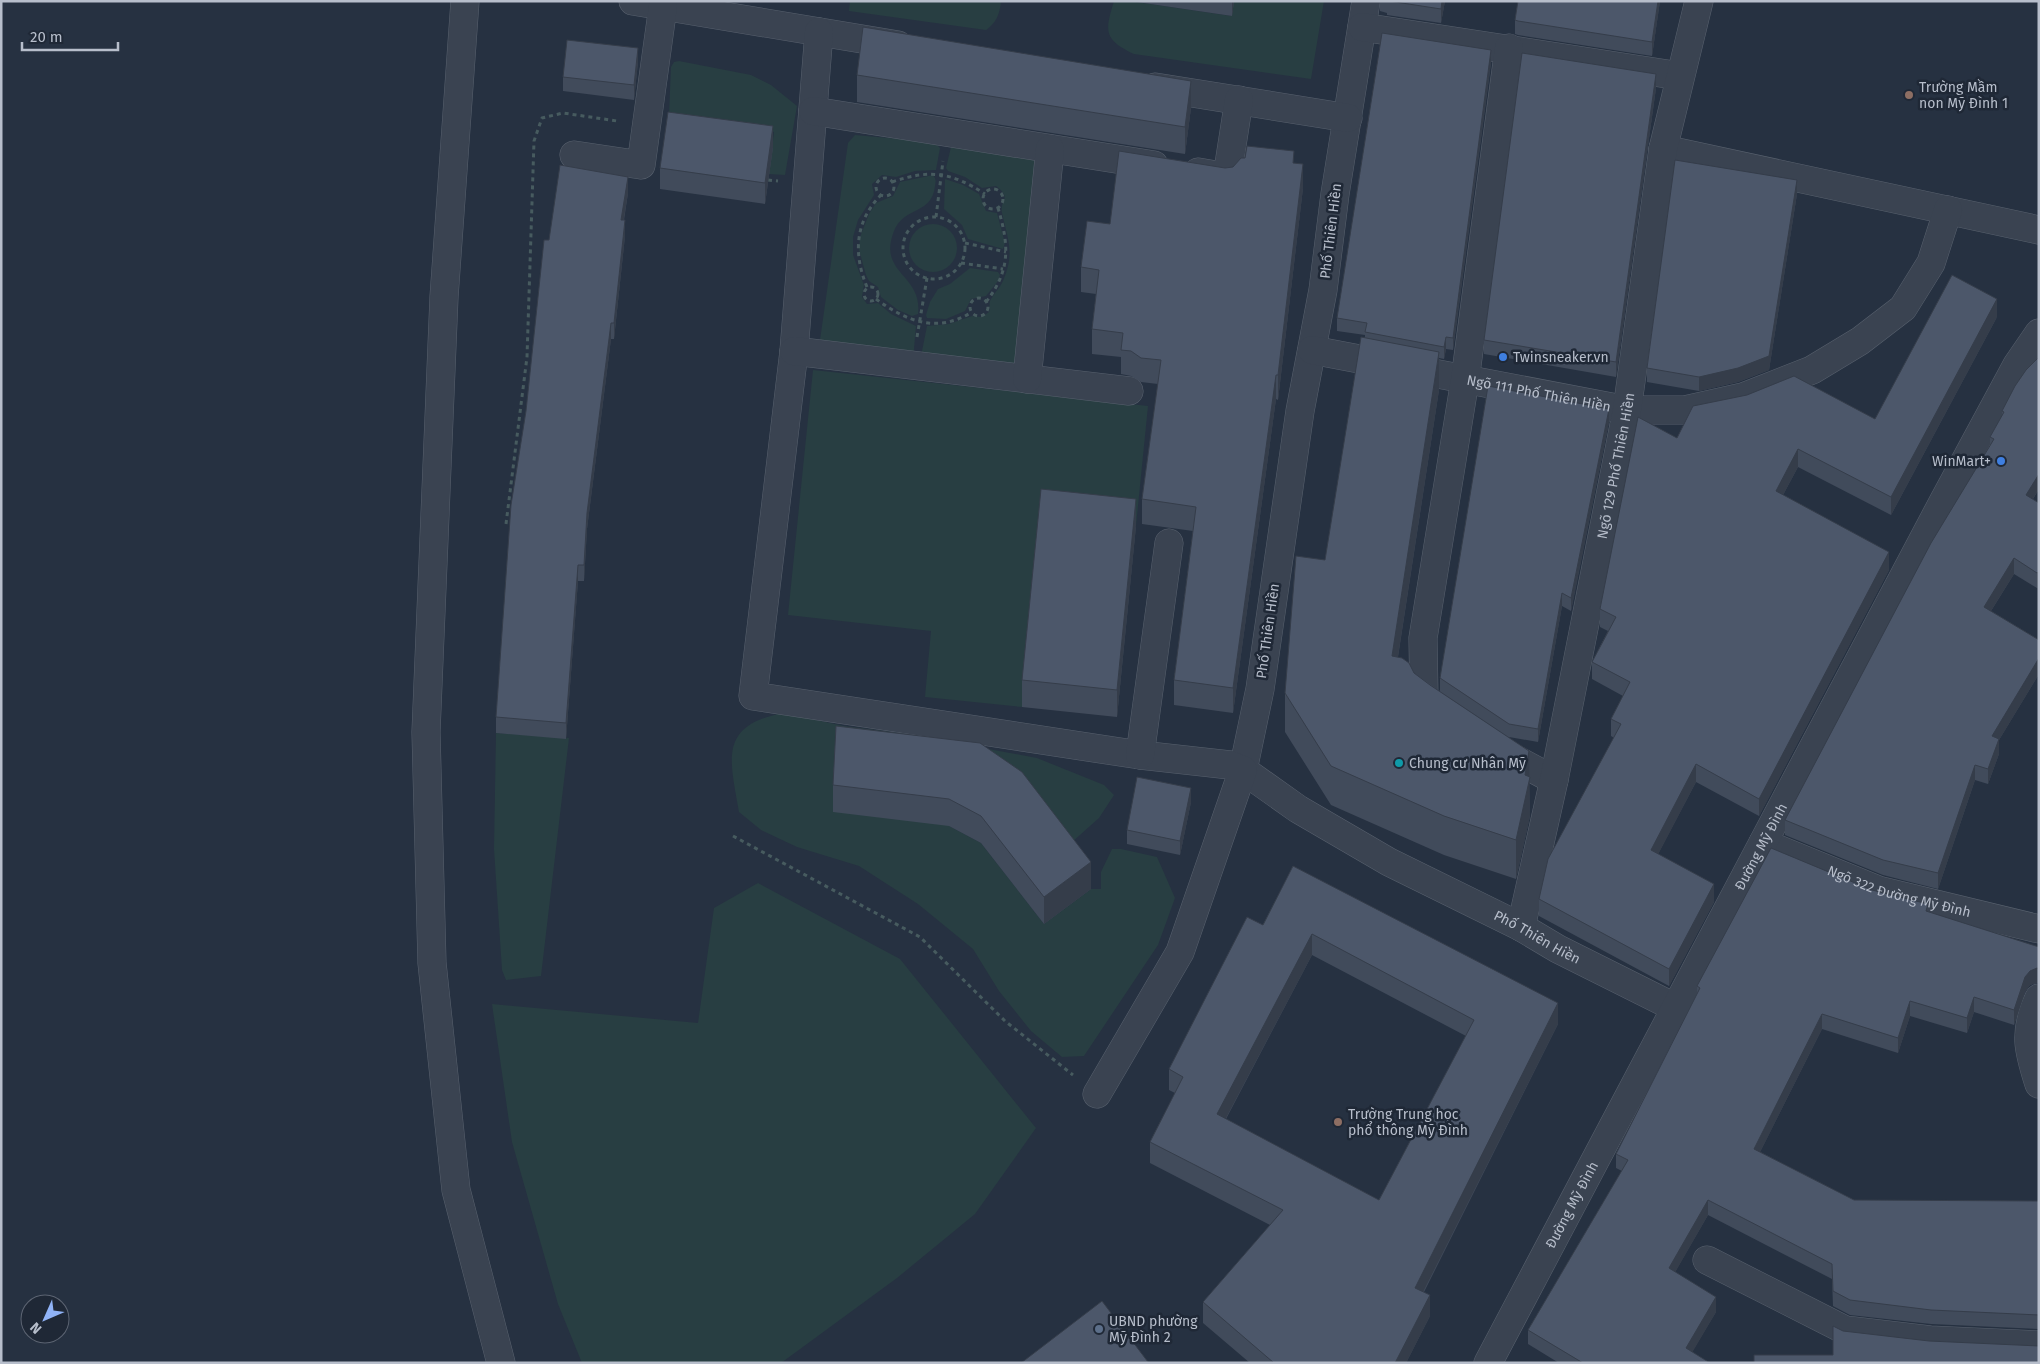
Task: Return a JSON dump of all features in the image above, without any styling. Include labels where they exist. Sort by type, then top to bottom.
[{"type":"street","points":[[465,1],[444,297],[426,732],[432,963],[456,1190],[501,1363]]},
{"type":"street","points":[[633,1],[927,49]]},
{"type":"street","name":"Ngõ 129 Phố Thiên Hiền","points":[[1521,927],[1554,780],[1627,410],[1662,149],[1699,1]]},
{"type":"street","points":[[574,155],[641,165],[663,6]]},
{"type":"street","points":[[1364,14],[1509,48],[1680,76]]},
{"type":"street","name":"Phố Thiên Hiền","points":[[1364,14],[1312,350],[1300,411],[1260,688],[1243,770],[1298,809],[1389,862],[1521,927],[1558,949],[1676,1008]]},
{"type":"street","points":[[820,32],[794,351],[753,696],[1140,755],[1230,765],[1243,770],[1180,952],[1097,1094]]},
{"type":"street","points":[[1509,48],[1465,380],[1423,638],[1424,699],[1465,730],[1554,780]]},
{"type":"street","points":[[1132,83],[1348,118]]},
{"type":"street","points":[[813,111],[1227,177],[1239,100]]},
{"type":"street","points":[[1027,379],[1050,149]]},
{"type":"street","points":[[1662,149],[2039,230]]},
{"type":"street","name":"Ngõ 111 Phố Thiên Hiền","points":[[1312,350],[1627,410],[1685,410],[1743,397],[1812,370],[1860,341],[1903,308],[1931,264],[1948,210]]},
{"type":"street","name":"Đường Mỹ Đình","points":[[1488,1363],[1943,502],[2017,365],[2039,333]]},
{"type":"street","points":[[794,351],[1129,391]]},
{"type":"street","points":[[1140,755],[1169,542]]},
{"type":"street","name":"Ngõ 322 Đường Mỹ Đình","points":[[1763,843],[1878,890],[2039,929]]},
{"type":"street","points":[[2039,998],[2030,1020],[2027,1038],[2039,1084]]},
{"type":"street","points":[[1707,1260],[1845,1330],[1930,1340],[2039,1345]]},
{"type":"path","points":[[506,524],[527,358],[534,141],[542,118],[563,113],[647,125]]},
{"type":"path","points":[[936,217],[947,132]]},
{"type":"path","points":[[892,182],[894,187],[887,196],[877,191],[878,182],[884,178],[892,182],[916,174],[941,174],[964,181],[985,194]]},
{"type":"path","points":[[993,190],[1001,194],[1002,203],[998,208],[992,209],[986,206],[985,194],[993,190]]},
{"type":"path","points":[[867,287],[862,275],[858,236],[867,213],[881,194]]},
{"type":"path","points":[[986,302],[999,282],[1006,252],[1006,236],[998,208]]},
{"type":"path","points":[[928,217],[948,220],[956,226],[965,243],[962,263],[947,276],[927,278],[909,267],[902,248],[910,228],[918,221],[928,217]]},
{"type":"path","points":[[965,243],[1006,252]]},
{"type":"path","points":[[962,263],[1003,269]]},
{"type":"path","points":[[912,365],[927,278]]},
{"type":"path","points":[[867,287],[872,286],[877,289],[876,299]]},
{"type":"path","points":[[867,287],[864,290],[864,297],[868,301],[876,299]]},
{"type":"path","points":[[980,298],[986,302],[988,307],[984,314],[976,315],[972,312],[970,306],[974,300],[980,298]]},
{"type":"path","points":[[876,299],[896,314],[920,322],[944,323],[972,312]]},
{"type":"path","points":[[733,836],[920,937],[1005,1021],[1097,1094]]},
{"type":"green space","points":[[850,1],[1001,1],[997,18],[986,30],[849,11]]},
{"type":"green space","points":[[1114,1],[1130,1],[1231,16],[1234,1],[1324,1],[1311,79],[1134,54],[1117,44],[1109,33],[1109,20]]},
{"type":"green space","points":[[679,61],[751,75],[771,85],[797,106],[785,175],[769,174],[774,132],[669,115],[671,67],[674,62]]},
{"type":"green space","points":[[855,135],[934,142],[940,148],[936,170],[915,171],[896,177],[882,175],[872,184],[874,195],[858,220],[853,237],[853,255],[864,285],[862,297],[867,304],[878,303],[891,314],[916,326],[913,360],[820,340],[848,143]]},
{"type":"green space","points":[[951,147],[1038,160],[1024,367],[920,361],[927,326],[949,324],[972,316],[982,317],[989,312],[990,301],[1003,281],[1009,262],[1008,239],[1002,213],[1004,194],[996,186],[982,188],[965,177],[948,171],[946,168]]},
{"type":"green space","points":[[933,175],[936,181],[933,195],[929,202],[899,223],[894,231],[890,245],[891,256],[895,266],[914,290],[918,301],[918,314],[912,316],[898,310],[881,297],[878,287],[869,281],[859,250],[860,237],[869,214],[876,203],[893,196],[900,182]]},
{"type":"green space","points":[[945,179],[963,185],[979,194],[986,211],[997,213],[1005,243],[1003,249],[968,239],[962,225],[944,209]]},
{"type":"green space","points":[[933,224],[942,226],[950,231],[955,239],[957,248],[955,257],[950,265],[942,270],[933,272],[924,270],[916,265],[911,257],[909,248],[911,239],[916,231],[924,226]]},
{"type":"green space","points":[[970,268],[998,272],[1000,275],[998,281],[986,296],[971,299],[965,311],[946,319],[927,318],[926,315],[930,302],[938,289],[950,284]]},
{"type":"green space","points":[[813,370],[1148,406],[1136,526],[1041,517],[1022,707],[925,697],[931,631],[788,615]]},
{"type":"green space","points":[[783,713],[844,726],[908,734],[1037,758],[1104,785],[1114,795],[1099,818],[1062,851],[949,826],[981,843],[1044,924],[1091,889],[1101,889],[1101,872],[1112,849],[1121,849],[1157,857],[1175,898],[1158,945],[1084,1056],[1062,1057],[1031,1031],[999,991],[973,949],[918,904],[859,866],[797,847],[761,830],[739,812],[732,761],[733,748],[738,736],[747,726]]},
{"type":"green space","points":[[496,733],[569,738],[541,976],[506,980],[502,970],[494,849]]},
{"type":"green space","points":[[758,883],[900,959],[1036,1128],[975,1214],[897,1278],[781,1363],[582,1363],[558,1304],[512,1142],[492,1004],[698,1023],[714,908]]},
{"type":"building","points":[[1389,1],[1442,1],[1441,9]]},
{"type":"building","points":[[1518,1],[1658,1],[1652,42],[1518,21],[1515,20]]},
{"type":"building","points":[[863,27],[1191,81],[1185,127],[857,75]]},
{"type":"building","points":[[1382,33],[1491,50],[1453,338],[1446,337],[1444,347],[1365,332],[1367,323],[1337,318]]},
{"type":"building","points":[[567,40],[638,48],[634,85],[563,77]]},
{"type":"building","points":[[1522,53],[1656,74],[1616,362],[1484,340]]},
{"type":"building","points":[[668,112],[773,126],[765,183],[660,168]]},
{"type":"building","points":[[1247,146],[1294,151],[1293,163],[1303,164],[1278,375],[1276,375],[1233,688],[1174,680],[1196,507],[1142,499],[1161,360],[1141,358],[1131,351],[1121,350],[1123,333],[1092,329],[1099,270],[1081,267],[1087,221],[1110,224],[1119,151],[1225,168],[1233,167],[1241,158],[1245,158]]},
{"type":"building","points":[[1675,160],[1797,180],[1769,356],[1738,368],[1699,377],[1647,368]]},
{"type":"building","points":[[560,165],[628,177],[621,220],[625,220],[614,323],[611,323],[587,513],[584,565],[578,565],[566,723],[496,717],[511,505],[526,411],[544,240],[549,240]]},
{"type":"building","points":[[1952,275],[1997,299],[1891,497],[1798,449],[1776,491],[1889,552],[1759,799],[1696,764],[1651,850],[1714,884],[1669,969],[1539,899],[1548,859],[1621,724],[1611,719],[1630,682],[1592,662],[1616,617],[1600,609],[1638,417],[1677,438],[1693,406],[1747,395],[1794,376],[1875,419]]},
{"type":"building","points":[[1361,337],[1439,352],[1392,656],[1402,658],[1409,663],[1414,673],[1430,685],[1529,751],[1525,775],[1530,777],[1516,840],[1444,816],[1331,766],[1285,693],[1296,556],[1325,560]]},
{"type":"building","points":[[2039,357],[2039,474],[2026,495],[2039,503],[2039,571],[2037,573],[2014,558],[1984,607],[2039,640],[2039,658],[1992,736],[1999,739],[1988,769],[1975,765],[1938,873],[1883,860],[1785,820],[1931,543],[1994,439],[1990,437],[2004,412],[2002,411],[2015,386],[2026,370]]},
{"type":"building","points":[[1488,386],[1609,409],[1571,598],[1562,593],[1538,729],[1509,724],[1440,678]]},
{"type":"building","points":[[1041,489],[1136,499],[1117,690],[1022,680]]},
{"type":"building","points":[[836,726],[980,743],[1022,772],[1091,862],[1044,897],[981,816],[949,799],[833,785]]},
{"type":"building","points":[[1137,777],[1191,788],[1180,841],[1127,830]]},
{"type":"building","points":[[1771,848],[1872,890],[1928,904],[1926,911],[2039,947],[2039,969],[2030,971],[2025,977],[2014,1010],[1974,997],[1967,1018],[1910,1001],[1898,1038],[1822,1014],[1754,1149],[1854,1200],[2039,1201],[2039,1315],[1931,1310],[1850,1300],[1833,1291],[1832,1264],[1708,1200],[1669,1268],[1716,1297],[1686,1348],[1710,1363],[1583,1363],[1528,1330],[1628,1160],[1616,1154],[1700,988],[1697,986]]},
{"type":"building","points":[[1293,866],[1558,1003],[1415,1288],[1430,1295],[1395,1363],[1274,1363],[1203,1302],[1283,1210],[1150,1142],[1183,1077],[1169,1069],[1247,917],[1263,925]],"holes":[[[1312,934],[1474,1020],[1379,1200],[1217,1114]]]},
{"type":"building","name":"UBND phường Mỹ Đình 2","points":[[1102,1301],[1148,1362],[1021,1363]]},
{"type":"building","points":[[1833,1326],[1843,1331],[1929,1341],[2039,1346],[2039,1363],[1754,1363],[1754,1355],[1833,1355]]},
{"type":"place","name":"Trường Mầm non Mỹ Đình 1","points":[[1909,95]]},
{"type":"place","name":"Twinsneaker.vn","points":[[1503,357]]},
{"type":"place","name":"WinMart+","points":[[2001,461]]},
{"type":"place","name":"Chung cư Nhân Mỹ","points":[[1399,763]]},
{"type":"place","name":"Trường Trung học phổ thông Mỹ Đình","points":[[1338,1122]]},
{"type":"place","name":"UBND phường Mỹ Đình 2","points":[[1099,1329]]}]
